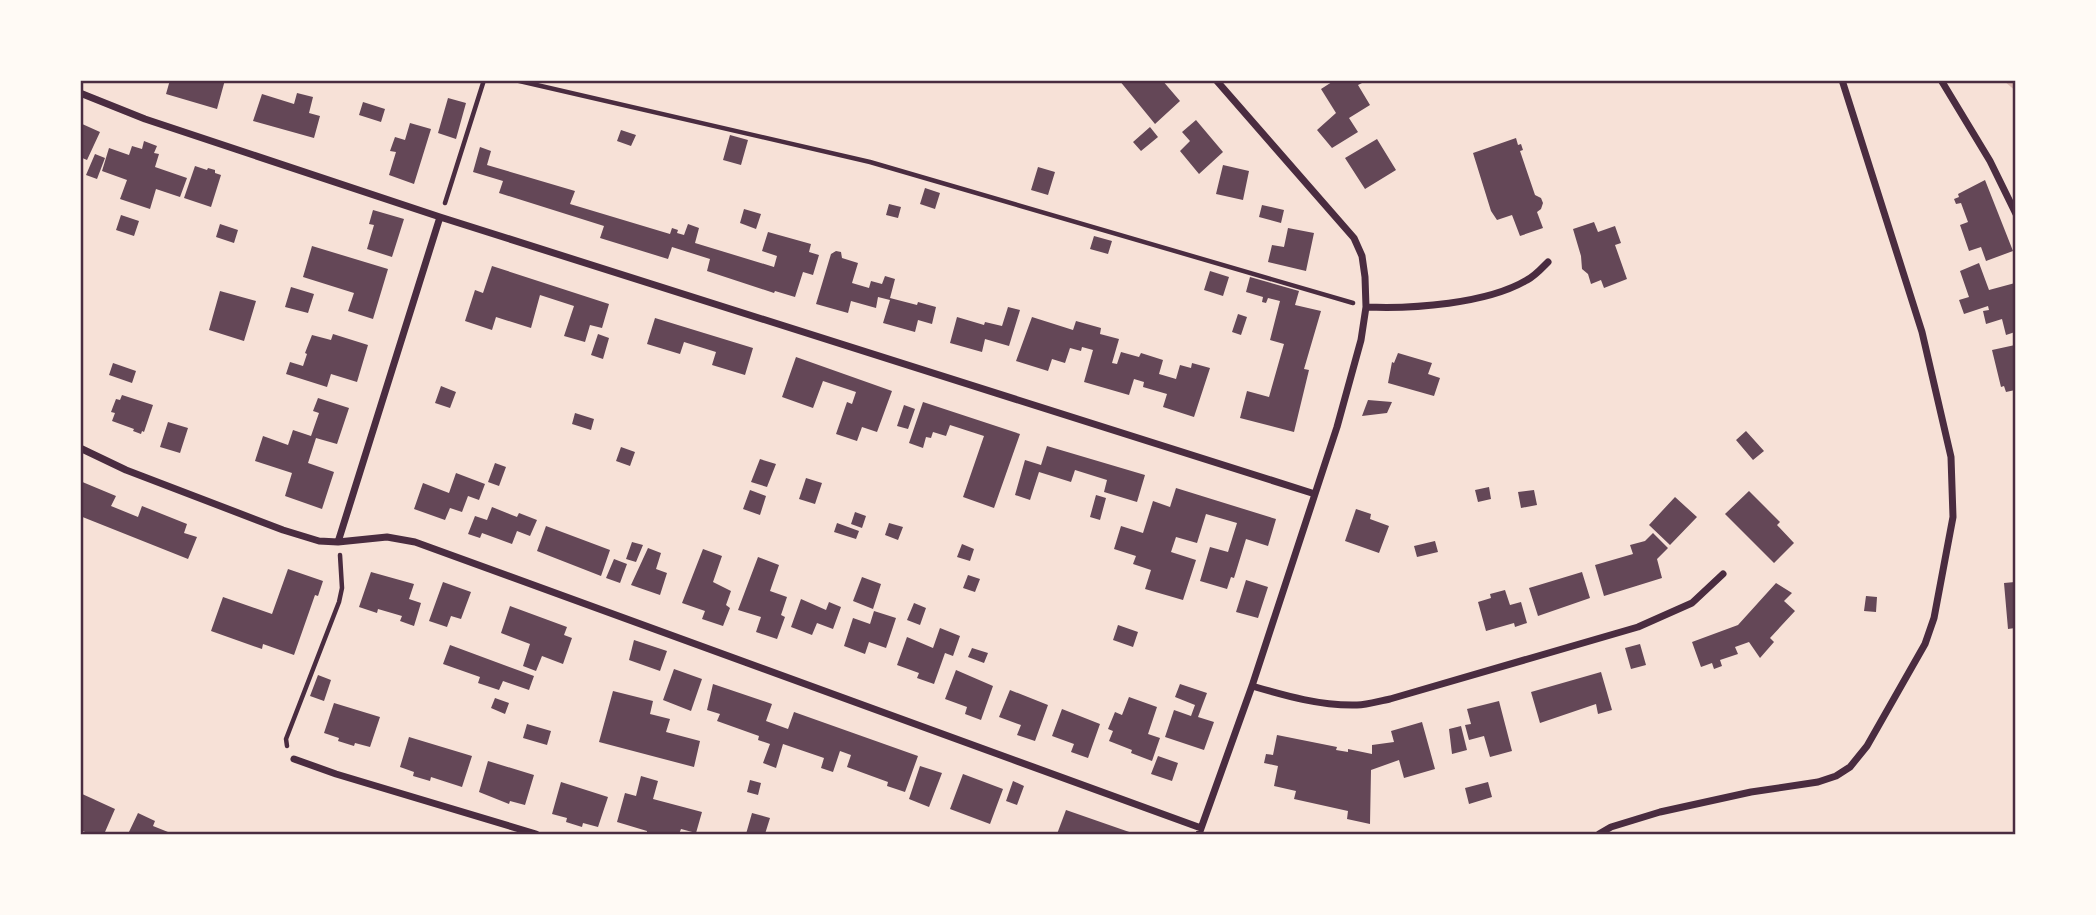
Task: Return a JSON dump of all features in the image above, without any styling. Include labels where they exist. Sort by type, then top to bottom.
[{"type":"street","points":[[80,448],[126,470],[283,530],[319,541],[338,542],[387,537],[415,542],[1200,831],[1252,686],[1337,427],[1361,340],[1366,307],[1362,256],[1354,238],[1216,80]]},
{"type":"street","points":[[1599,835],[1611,827],[1660,812],[1751,792],[1818,782],[1836,776],[1850,767],[1867,746],[1925,644],[1934,618],[1953,517],[1951,457],[1922,332],[1842,80]]},
{"type":"street","points":[[1941,80],[1990,161],[2015,214]]},
{"type":"street","points":[[80,93],[158,123],[440,217],[1315,494]]},
{"type":"street","points":[[338,542],[440,217]]},
{"type":"street","points":[[1366,307],[1434,306],[1503,291],[1529,280],[1548,262]]},
{"type":"street","points":[[1252,686],[1297,699],[1327,704],[1359,705],[1390,699],[1638,627],[1692,603],[1723,574]]},
{"type":"street","points":[[294,759],[536,835]]},
{"type":"path","points":[[440,217],[484,80]]},
{"type":"path","points":[[515,80],[870,162],[1366,307]]},
{"type":"path","points":[[294,759],[289,752],[286,738],[342,588],[338,542]]},
{"type":"building","points":[[170,80],[225,80],[217,109],[166,94]]},
{"type":"building","points":[[1119,80],[1162,80],[1180,101],[1155,124]]},
{"type":"building","points":[[1335,80],[1360,80],[1362,83],[1358,85],[1370,105],[1349,118],[1358,132],[1332,148],[1317,130],[1336,113],[1321,89]]},
{"type":"building","points":[[297,93],[313,97],[309,113],[320,116],[314,138],[253,121],[262,94],[294,104]]},
{"type":"building","points":[[448,98],[466,103],[456,139],[438,133]]},
{"type":"building","points":[[363,102],[385,109],[381,122],[359,115]]},
{"type":"building","points":[[1196,120],[1223,152],[1199,174],[1180,151],[1190,141],[1182,132]]},
{"type":"building","points":[[80,123],[100,132],[87,160],[80,157]]},
{"type":"building","points":[[410,123],[431,129],[414,184],[389,175],[396,152],[390,151],[395,137],[405,140]]},
{"type":"building","points":[[1150,127],[1158,137],[1141,151],[1133,142]]},
{"type":"building","points":[[621,130],[636,135],[631,146],[617,141]]},
{"type":"building","points":[[730,135],[748,140],[741,165],[723,160]]},
{"type":"building","points":[[1516,138],[1523,150],[1520,151],[1535,195],[1541,198],[1543,203],[1537,212],[1543,228],[1520,236],[1512,215],[1497,220],[1491,211],[1473,153]]},
{"type":"building","points":[[1377,139],[1396,170],[1365,189],[1345,158]]},
{"type":"building","points":[[144,141],[157,146],[154,153],[159,154],[155,167],[187,178],[180,197],[156,189],[150,209],[120,199],[127,180],[102,171],[109,148],[129,155],[132,146],[142,149]]},
{"type":"building","points":[[480,147],[491,151],[487,165],[575,191],[570,204],[670,234],[672,228],[684,235],[688,224],[699,228],[695,243],[774,267],[777,256],[762,251],[768,232],[811,244],[809,252],[819,255],[813,275],[803,272],[795,297],[775,291],[774,293],[707,271],[710,259],[672,247],[668,259],[600,238],[604,226],[499,193],[503,181],[473,172]]},
{"type":"building","points":[[95,154],[105,158],[97,179],[86,175]]},
{"type":"building","points":[[1223,165],[1249,171],[1243,200],[1216,194]]},
{"type":"building","points":[[195,166],[215,170],[215,173],[221,175],[211,207],[184,198]]},
{"type":"building","points":[[1038,167],[1055,172],[1048,195],[1031,190]]},
{"type":"building","points":[[1985,180],[2013,251],[1986,261],[1981,247],[1969,251],[1960,225],[1968,222],[1961,203],[1956,204],[1954,199],[1959,197],[1958,194]]},
{"type":"building","points":[[925,188],[940,193],[935,209],[920,204]]},
{"type":"building","points":[[889,204],[901,207],[898,218],[886,215]]},
{"type":"building","points":[[1262,205],[1284,210],[1281,223],[1259,217]]},
{"type":"building","points":[[744,209],[761,214],[756,229],[740,223]]},
{"type":"building","points":[[373,210],[404,219],[392,257],[367,249],[374,225],[369,224]]},
{"type":"building","points":[[121,215],[139,221],[134,236],[116,230]]},
{"type":"building","points":[[1594,222],[1598,232],[1615,226],[1621,243],[1615,245],[1627,279],[1604,288],[1601,280],[1591,284],[1588,274],[1582,269],[1573,229]]},
{"type":"building","points":[[220,224],[238,230],[234,243],[216,237]]},
{"type":"building","points":[[1288,228],[1314,233],[1306,271],[1268,262],[1272,245],[1284,247]]},
{"type":"building","points":[[1094,236],[1112,241],[1108,254],[1090,249]]},
{"type":"building","points":[[312,246],[388,269],[373,319],[348,311],[354,293],[303,277]]},
{"type":"building","points":[[841,252],[842,258],[858,263],[852,283],[869,288],[871,281],[882,284],[885,276],[895,279],[890,298],[936,307],[932,324],[918,320],[915,332],[883,323],[890,300],[878,297],[876,308],[851,301],[848,313],[816,304],[831,254]]},
{"type":"building","points":[[1979,263],[1989,290],[2015,283],[2015,332],[2006,335],[2002,319],[1986,324],[1983,311],[1989,310],[1988,306],[1964,314],[1959,300],[1969,297],[1960,271]]},
{"type":"building","points":[[492,266],[609,304],[602,328],[590,325],[585,342],[564,336],[574,306],[540,295],[531,328],[496,317],[492,330],[465,321],[475,290],[483,293]]},
{"type":"building","points":[[1210,271],[1229,277],[1223,296],[1204,290]]},
{"type":"building","points":[[1250,277],[1299,291],[1295,305],[1321,311],[1304,369],[1309,370],[1294,432],[1240,418],[1247,391],[1269,397],[1284,344],[1270,340],[1280,301],[1268,298],[1266,303],[1262,302],[1263,297],[1246,292]]},
{"type":"building","points":[[291,287],[314,294],[308,313],[285,307]]},
{"type":"building","points":[[220,291],[256,301],[244,341],[209,330]]},
{"type":"building","points":[[1008,307],[1020,310],[1009,346],[985,339],[982,352],[950,343],[957,317],[984,325],[985,322],[1002,326]]},
{"type":"building","points":[[1238,314],[1247,317],[1241,335],[1232,332]]},
{"type":"building","points":[[1032,317],[1073,330],[1076,321],[1101,328],[1100,334],[1119,339],[1112,363],[1117,364],[1121,352],[1139,357],[1141,353],[1163,360],[1159,374],[1176,379],[1180,365],[1191,368],[1192,363],[1210,368],[1194,417],[1163,407],[1167,394],[1143,387],[1144,382],[1134,379],[1129,395],[1084,382],[1093,350],[1070,348],[1065,363],[1052,359],[1048,371],[1016,361]]},
{"type":"building","points":[[655,318],[753,348],[745,375],[712,365],[716,352],[684,342],[680,354],[647,344]]},
{"type":"building","points":[[333,334],[368,345],[357,382],[331,374],[327,387],[286,374],[290,362],[303,366],[312,335],[331,340]]},
{"type":"building","points":[[598,334],[609,338],[603,359],[591,355]]},
{"type":"building","points":[[2015,345],[2015,390],[2006,392],[2004,386],[2001,387],[1992,350]]},
{"type":"building","points":[[1398,353],[1432,363],[1428,374],[1440,378],[1434,396],[1388,383],[1392,362],[1394,363]]},
{"type":"building","points":[[796,357],[892,391],[877,432],[862,427],[857,441],[836,434],[847,402],[852,404],[856,392],[823,381],[813,408],[782,397]]},
{"type":"building","points":[[113,363],[136,371],[132,383],[109,375]]},
{"type":"building","points":[[441,386],[456,392],[450,408],[435,403]]},
{"type":"building","points":[[122,395],[153,405],[141,434],[112,421],[115,413],[111,412],[116,399],[120,400]]},
{"type":"building","points":[[318,398],[349,408],[337,444],[316,438],[308,463],[334,472],[322,509],[285,496],[292,473],[255,461],[263,436],[288,445],[293,430],[311,436],[319,413],[313,411]]},
{"type":"building","points":[[1368,400],[1392,402],[1387,413],[1362,416]]},
{"type":"building","points":[[923,402],[1020,434],[994,508],[963,497],[984,436],[950,425],[946,436],[933,432],[931,438],[926,437],[923,448],[909,443]]},
{"type":"building","points":[[904,405],[915,409],[908,429],[897,426]]},
{"type":"building","points":[[575,413],[594,419],[591,430],[572,424]]},
{"type":"building","points":[[168,422],[188,428],[180,453],[160,447]]},
{"type":"building","points":[[1746,431],[1764,451],[1753,460],[1736,440]]},
{"type":"building","points":[[1047,446],[1145,475],[1137,502],[1104,492],[1107,480],[1075,470],[1071,482],[1039,472],[1030,500],[1015,495],[1025,460],[1041,465]]},
{"type":"building","points":[[621,447],[635,452],[630,466],[616,461]]},
{"type":"building","points":[[760,459],[776,464],[767,487],[751,482]]},
{"type":"building","points":[[495,463],[506,467],[499,486],[488,482]]},
{"type":"building","points":[[456,473],[485,484],[479,500],[468,496],[462,512],[450,508],[445,520],[414,509],[423,483],[449,493]]},
{"type":"building","points":[[806,478],[822,483],[815,504],[799,499]]},
{"type":"building","points":[[80,481],[116,496],[111,506],[138,517],[142,506],[187,524],[184,533],[197,537],[188,559],[80,516]]},
{"type":"building","points":[[1489,487],[1491,499],[1478,502],[1475,490]]},
{"type":"building","points":[[1176,488],[1276,519],[1268,546],[1246,539],[1234,578],[1231,577],[1227,589],[1200,581],[1210,547],[1228,552],[1237,523],[1206,514],[1197,543],[1176,537],[1171,552],[1196,560],[1183,600],[1145,589],[1151,570],[1133,564],[1136,556],[1114,549],[1121,526],[1143,533],[1153,501],[1170,507]]},
{"type":"building","points":[[750,490],[766,496],[760,515],[743,509]]},
{"type":"building","points":[[1534,490],[1537,505],[1521,508],[1518,492]]},
{"type":"building","points":[[1749,491],[1780,522],[1777,525],[1794,543],[1774,563],[1725,514]]},
{"type":"building","points":[[1096,495],[1106,498],[1100,520],[1090,517]]},
{"type":"building","points":[[1675,497],[1697,517],[1670,545],[1649,525]]},
{"type":"building","points":[[492,507],[517,517],[519,513],[537,520],[530,536],[517,531],[512,544],[482,533],[480,538],[468,534],[475,516],[487,520]]},
{"type":"building","points":[[1356,509],[1371,514],[1370,519],[1389,526],[1379,553],[1345,541]]},
{"type":"building","points":[[855,512],[866,516],[862,528],[851,524]]},
{"type":"building","points":[[837,523],[859,531],[856,539],[834,532]]},
{"type":"building","points":[[889,523],[903,527],[898,540],[885,535]]},
{"type":"building","points":[[546,526],[610,550],[601,576],[537,551]]},
{"type":"building","points":[[1653,533],[1668,548],[1657,559],[1662,578],[1604,596],[1595,565],[1633,554],[1630,545],[1645,541]]},
{"type":"building","points":[[1435,541],[1438,552],[1417,557],[1414,546]]},
{"type":"building","points":[[632,542],[643,545],[636,562],[626,559]]},
{"type":"building","points":[[962,544],[974,549],[970,561],[957,557]]},
{"type":"building","points":[[648,548],[661,553],[656,569],[667,573],[660,595],[631,585]]},
{"type":"building","points":[[703,549],[722,556],[713,582],[731,591],[726,605],[730,608],[723,626],[702,619],[705,611],[682,603]]},
{"type":"building","points":[[758,557],[779,565],[770,591],[787,597],[781,615],[785,617],[777,639],[756,632],[761,617],[738,610]]},
{"type":"building","points":[[614,559],[627,564],[620,583],[606,578]]},
{"type":"building","points":[[288,569],[323,581],[318,596],[315,595],[294,655],[263,644],[262,649],[211,631],[223,597],[272,614]]},
{"type":"building","points":[[371,572],[414,584],[409,599],[421,603],[414,626],[400,621],[402,616],[378,609],[377,613],[359,607]]},
{"type":"building","points":[[1582,572],[1590,598],[1538,616],[1529,588]]},
{"type":"building","points":[[968,575],[980,579],[975,592],[963,588]]},
{"type":"building","points":[[862,577],[881,584],[873,609],[853,601]]},
{"type":"building","points":[[1246,580],[1268,587],[1258,618],[1236,612]]},
{"type":"building","points":[[443,582],[471,592],[461,619],[451,616],[447,627],[429,621]]},
{"type":"building","points":[[2015,582],[2015,628],[2008,629],[2004,583]]},
{"type":"building","points":[[1776,583],[1792,593],[1784,601],[1795,611],[1770,638],[1774,642],[1760,658],[1749,642],[1735,647],[1738,654],[1720,660],[1722,666],[1714,669],[1712,663],[1701,667],[1692,642],[1738,625]]},
{"type":"building","points":[[1505,590],[1510,605],[1521,602],[1527,623],[1515,627],[1514,623],[1486,631],[1478,602],[1491,598],[1490,594]]},
{"type":"building","points":[[1866,596],[1877,597],[1876,612],[1864,611]]},
{"type":"building","points":[[801,599],[826,610],[829,602],[841,607],[833,629],[817,623],[812,635],[791,627]]},
{"type":"building","points":[[914,603],[926,608],[920,625],[907,620]]},
{"type":"building","points":[[510,606],[567,627],[564,635],[572,638],[563,664],[542,656],[536,671],[523,666],[530,644],[501,633]]},
{"type":"building","points":[[874,611],[896,618],[886,648],[869,642],[865,654],[844,646],[853,618],[870,624]]},
{"type":"building","points":[[1118,625],[1138,632],[1133,647],[1113,640]]},
{"type":"building","points":[[940,628],[960,636],[953,656],[945,653],[934,684],[917,678],[919,673],[897,665],[907,637],[933,648]]},
{"type":"building","points":[[634,640],[667,651],[660,671],[629,660]]},
{"type":"building","points":[[1640,644],[1646,665],[1631,669],[1625,648]]},
{"type":"building","points":[[450,645],[534,676],[529,690],[503,681],[499,690],[478,683],[480,677],[443,664]]},
{"type":"building","points":[[972,648],[988,653],[984,663],[968,657]]},
{"type":"building","points":[[674,669],[702,679],[691,711],[663,700]]},
{"type":"building","points":[[956,670],[993,686],[981,720],[965,714],[967,707],[945,699]]},
{"type":"building","points":[[1601,672],[1612,710],[1598,714],[1596,704],[1540,723],[1531,692]]},
{"type":"building","points":[[318,675],[331,680],[324,701],[310,696]]},
{"type":"building","points":[[713,684],[772,704],[766,721],[788,729],[794,712],[918,756],[905,792],[887,786],[888,782],[847,767],[851,755],[840,751],[833,772],[821,768],[824,758],[783,744],[776,768],[763,763],[770,744],[758,740],[759,736],[717,721],[720,714],[707,710]]},
{"type":"building","points":[[1180,684],[1207,693],[1198,717],[1214,722],[1204,750],[1165,737],[1174,710],[1191,716],[1195,705],[1175,697]]},
{"type":"building","points":[[1010,690],[1048,705],[1035,741],[1017,735],[1021,725],[999,717]]},
{"type":"building","points":[[613,691],[653,701],[650,714],[670,719],[666,732],[700,741],[694,767],[599,742]]},
{"type":"building","points":[[1129,697],[1157,707],[1148,734],[1160,738],[1152,761],[1109,741],[1113,731],[1108,729],[1115,712],[1122,715]]},
{"type":"building","points":[[495,698],[509,703],[505,714],[491,708]]},
{"type":"building","points":[[1499,701],[1512,751],[1490,757],[1484,736],[1469,740],[1465,725],[1471,724],[1467,709]]},
{"type":"building","points":[[334,703],[380,717],[370,747],[355,743],[354,746],[324,733]]},
{"type":"building","points":[[1062,709],[1100,724],[1088,758],[1071,752],[1074,744],[1052,736]]},
{"type":"building","points":[[1422,722],[1435,769],[1404,778],[1399,760],[1371,770],[1370,824],[1347,819],[1348,811],[1294,799],[1296,791],[1274,786],[1278,766],[1264,763],[1266,754],[1273,755],[1277,735],[1337,747],[1336,750],[1348,752],[1348,749],[1372,754],[1372,745],[1394,742],[1391,731]]},
{"type":"building","points":[[527,724],[551,731],[547,745],[523,738]]},
{"type":"building","points":[[1461,726],[1467,750],[1452,754],[1449,729]]},
{"type":"building","points":[[409,737],[472,756],[462,787],[431,777],[430,781],[413,776],[414,772],[400,767]]},
{"type":"building","points":[[1158,756],[1178,763],[1172,781],[1151,774]]},
{"type":"building","points":[[488,761],[534,775],[525,805],[510,801],[509,804],[479,792]]},
{"type":"building","points":[[920,766],[942,773],[929,807],[909,799]]},
{"type":"building","points":[[963,774],[1003,789],[990,824],[950,809]]},
{"type":"building","points":[[641,776],[658,781],[653,799],[702,812],[696,833],[681,829],[679,834],[647,834],[647,831],[617,822],[625,793],[636,796]]},
{"type":"building","points":[[750,780],[761,783],[758,795],[747,792]]},
{"type":"building","points":[[1013,781],[1024,786],[1017,805],[1006,801]]},
{"type":"building","points":[[561,782],[608,797],[598,827],[583,823],[582,827],[566,822],[567,818],[552,814]]},
{"type":"building","points":[[1488,782],[1492,797],[1469,804],[1465,788]]},
{"type":"building","points":[[80,793],[115,809],[105,832],[111,834],[90,834],[80,830]]},
{"type":"building","points":[[1066,810],[1135,834],[1057,834]]},
{"type":"building","points":[[138,813],[155,821],[153,826],[173,834],[128,834]]},
{"type":"building","points":[[752,813],[770,818],[765,834],[746,834]]},
{"type":"waterway","points":[[2009,80],[2016,86]]}]
